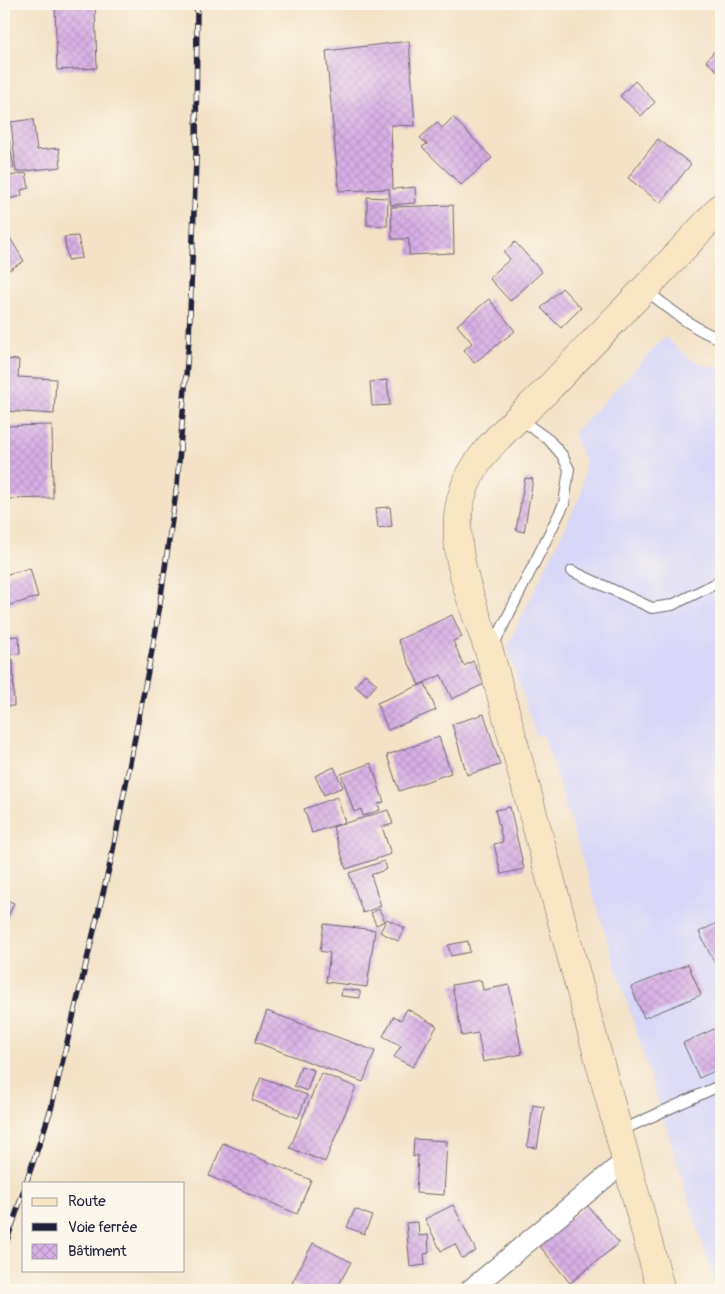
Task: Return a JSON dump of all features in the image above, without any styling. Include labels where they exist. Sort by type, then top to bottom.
[{"type":"street","points":[[661,1290],[625,1162],[490,654],[467,585],[460,552],[458,525],[461,499],[472,472],[491,445],[520,418],[719,216]]},
{"type":"street","points":[[470,1290],[625,1162]]},
{"type":"lane","points":[[646,289],[667,308],[714,337],[721,338]]},
{"type":"lane","points":[[490,654],[564,504],[566,496],[568,470],[562,456],[549,440],[520,418]]},
{"type":"lane","points":[[572,571],[652,608],[672,605],[721,582]]},
{"type":"lane","points":[[617,1132],[721,1085]]},
{"type":"shaded area","points":[[665,337],[689,358],[706,366],[721,368],[721,1290],[717,1290],[543,734],[536,736],[507,647],[581,494],[585,462],[573,434]]},
{"type":"building","points":[[55,4],[95,4],[97,68],[57,70]]},
{"type":"building","points":[[409,41],[415,126],[391,125],[393,189],[415,187],[416,203],[391,205],[389,189],[339,191],[326,51]]},
{"type":"building","points":[[721,43],[721,62],[719,65],[721,74],[706,61]]},
{"type":"building","points":[[635,81],[655,102],[641,116],[620,96]]},
{"type":"building","points":[[453,117],[492,158],[461,185],[422,147],[427,144],[420,138],[437,122],[442,128]]},
{"type":"building","points":[[33,119],[37,150],[59,148],[61,167],[16,172],[11,122]]},
{"type":"building","points":[[658,139],[691,164],[660,203],[628,178]]},
{"type":"building","points":[[9,140],[14,168],[4,170],[4,141]]},
{"type":"building","points":[[26,173],[29,188],[21,190],[22,196],[4,200],[4,177]]},
{"type":"building","points":[[367,197],[388,198],[387,226],[367,225]]},
{"type":"building","points":[[453,205],[454,253],[409,255],[409,239],[392,239],[391,207]]},
{"type":"building","points":[[7,233],[24,261],[4,273],[4,234]]},
{"type":"building","points":[[78,236],[82,258],[68,260],[64,237]]},
{"type":"building","points":[[515,242],[542,272],[510,301],[489,278],[510,259],[504,252]]},
{"type":"building","points":[[562,288],[581,308],[561,328],[541,308]]},
{"type":"building","points":[[489,299],[515,331],[474,363],[464,350],[472,343],[457,325]]},
{"type":"building","points":[[4,359],[19,360],[18,377],[56,379],[54,414],[5,411],[6,379],[4,378]]},
{"type":"building","points":[[387,380],[390,405],[372,406],[370,382]]},
{"type":"building","points":[[52,425],[53,498],[4,499],[4,426]]},
{"type":"building","points":[[525,478],[533,479],[524,532],[516,530]]},
{"type":"building","points":[[390,507],[392,526],[378,528],[376,508]]},
{"type":"building","points":[[30,568],[38,597],[7,606],[4,594],[4,575]]},
{"type":"building","points":[[452,615],[462,637],[453,641],[464,666],[473,661],[484,684],[452,699],[441,675],[419,685],[398,640]]},
{"type":"building","points":[[19,636],[20,654],[4,655],[4,637]]},
{"type":"building","points":[[4,659],[13,659],[14,706],[4,706]]},
{"type":"building","points":[[365,674],[377,684],[367,696],[355,686]]},
{"type":"building","points":[[425,683],[436,710],[388,730],[377,703]]},
{"type":"building","points":[[484,714],[500,765],[467,775],[452,724]]},
{"type":"building","points":[[439,737],[451,773],[399,791],[387,755]]},
{"type":"building","points":[[371,763],[384,802],[378,804],[380,810],[363,816],[361,809],[354,812],[341,774]]},
{"type":"building","points":[[334,767],[343,787],[324,795],[315,776]]},
{"type":"building","points":[[337,797],[345,822],[312,833],[304,809]]},
{"type":"building","points":[[510,807],[524,869],[501,874],[494,844],[503,842],[495,810]]},
{"type":"building","points":[[388,810],[393,824],[382,827],[391,854],[346,869],[333,827]]},
{"type":"building","points":[[384,861],[387,869],[371,875],[381,906],[363,913],[349,873]]},
{"type":"building","points":[[4,899],[14,903],[4,926]]},
{"type":"building","points":[[379,909],[385,921],[376,925],[371,913]]},
{"type":"building","points":[[387,919],[405,928],[398,941],[380,932]]},
{"type":"building","points":[[721,921],[721,958],[714,962],[699,932]]},
{"type":"building","points":[[324,924],[375,930],[367,987],[326,982],[330,953],[320,951]]},
{"type":"building","points":[[468,941],[470,952],[451,956],[448,945]]},
{"type":"building","points":[[688,964],[701,995],[644,1018],[631,987]]},
{"type":"building","points":[[481,980],[483,990],[509,985],[522,1054],[483,1062],[478,1033],[462,1036],[452,985]]},
{"type":"building","points":[[342,989],[360,991],[360,998],[341,996]]},
{"type":"building","points":[[407,1009],[437,1026],[413,1067],[394,1057],[401,1046],[383,1036],[394,1016],[401,1020]]},
{"type":"building","points":[[267,1011],[375,1051],[363,1082],[255,1042]]},
{"type":"building","points":[[721,1026],[721,1068],[699,1078],[683,1043]]},
{"type":"building","points":[[301,1066],[314,1070],[307,1091],[294,1086]]},
{"type":"building","points":[[321,1073],[356,1087],[325,1162],[290,1148]]},
{"type":"building","points":[[261,1077],[307,1095],[298,1118],[252,1100]]},
{"type":"building","points":[[533,1105],[544,1107],[537,1148],[527,1147]]},
{"type":"building","points":[[414,1139],[447,1141],[444,1195],[416,1193],[418,1155],[413,1157]]},
{"type":"building","points":[[223,1143],[311,1180],[297,1214],[209,1176]]},
{"type":"building","points":[[453,1205],[476,1251],[462,1258],[455,1244],[441,1251],[425,1219]]},
{"type":"building","points":[[587,1205],[619,1243],[570,1283],[538,1244]]},
{"type":"building","points":[[355,1209],[372,1216],[364,1234],[347,1227]]},
{"type":"building","points":[[418,1222],[419,1236],[428,1235],[429,1253],[424,1254],[425,1265],[410,1267],[406,1223]]},
{"type":"building","points":[[313,1243],[351,1262],[336,1290],[297,1290],[299,1286],[292,1283]]},
{"type":"railway","points":[[26,1182],[51,1109],[111,860],[156,630],[177,485],[189,339],[196,160],[197,4]]},
{"type":"railway","points":[[4,1249],[22,1196]]}]
